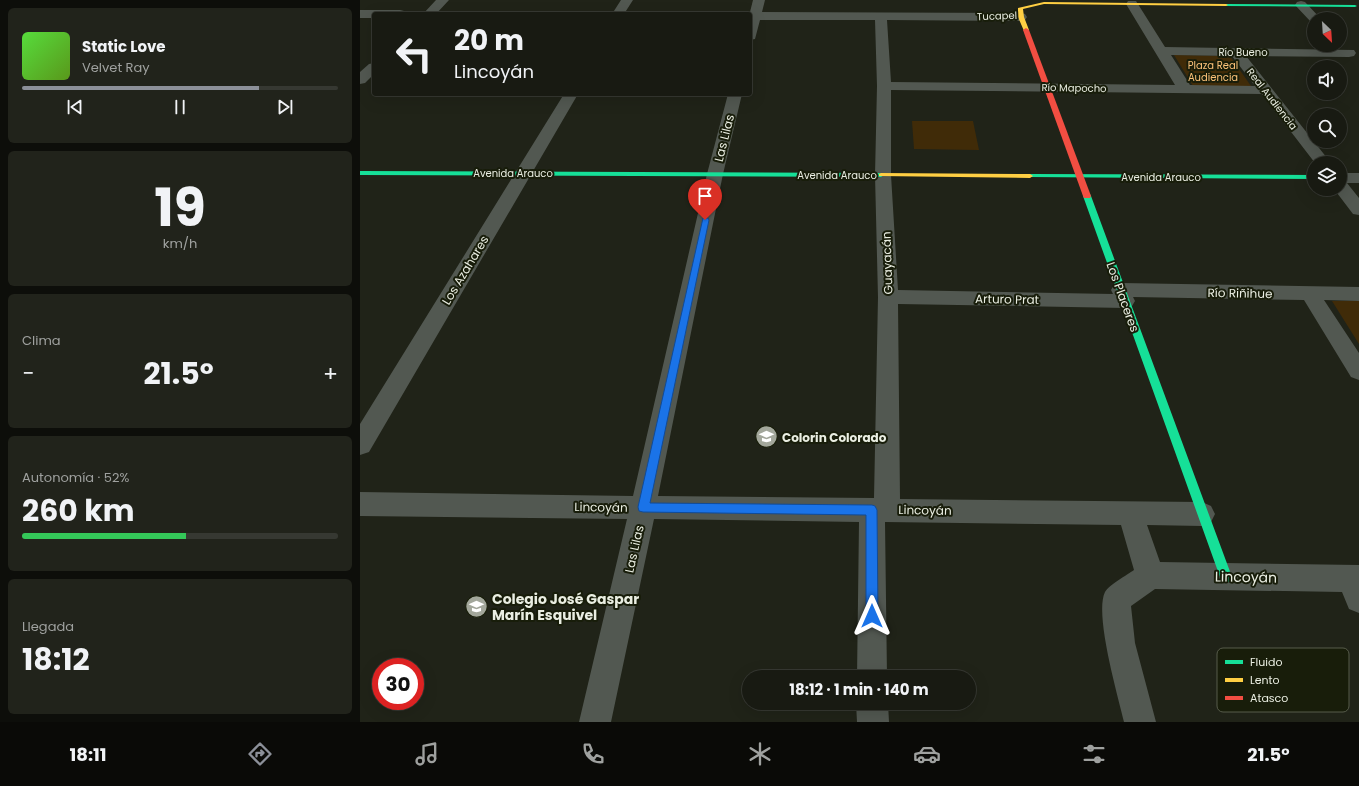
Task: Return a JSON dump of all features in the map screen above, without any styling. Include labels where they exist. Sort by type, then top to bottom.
[{"type":"street","points":[[431,12],[443,0]]},
{"type":"street","points":[[619,12],[627,0]]},
{"type":"street","points":[[753,16],[759,0]]},
{"type":"street","name":"Tucapel","points":[[753,16],[856,11],[881,16],[949,11],[1021,17],[1020,8],[1044,2],[1132,4],[1153,2],[1252,2],[1356,6]]},
{"type":"street","points":[[1132,4],[1185,89]]},
{"type":"street","points":[[1302,5],[1308,12]]},
{"type":"street","points":[[360,14],[372,14]]},
{"type":"street","name":"Guayacán","points":[[872,670],[888,297],[883,175],[884,86],[881,16]]},
{"type":"street","name":"Los Placeres","points":[[1021,17],[1226,577]]},
{"type":"street","name":"Río Bueno","points":[[1161,51],[1349,53]]},
{"type":"street","name":"Real Audiencia","points":[[1237,52],[1317,156]]},
{"type":"street","points":[[360,80],[372,69]]},
{"type":"street","name":"Río Mapocho","points":[[884,86],[1265,90]]},
{"type":"street","name":"Los Azahares","points":[[360,446],[570,96]]},
{"type":"street","name":"Las Lilas","points":[[595,722],[715,174],[734,96]]},
{"type":"street","name":"Avenida Arauco","points":[[360,173],[1307,177]]},
{"type":"street","points":[[1347,178],[1359,178]]},
{"type":"street","points":[[1347,194],[1359,210]]},
{"type":"street","points":[[1310,294],[1359,371]]},
{"type":"street","name":"Río Riñihue","points":[[1123,296],[1359,294]]},
{"type":"street","name":"Arturo Prat","points":[[888,297],[1123,296]]},
{"type":"street","name":"Lincoyán","points":[[360,504],[1202,514]]},
{"type":"street","points":[[1130,513],[1150,575],[1116,600],[1120,643],[1140,722]]},
{"type":"street","name":"Lincoyán","points":[[1150,575],[1226,577],[1356,586]]},
{"type":"street","points":[[872,710],[873,722]]},
{"type":"green space","name":"Plaza Real Audiencia","points":[[1174,55],[1230,56],[1251,86],[1193,86]]},
{"type":"green space","points":[[912,121],[973,121],[979,150],[914,149]]},
{"type":"green space","points":[[1332,301],[1359,301],[1359,344]]},
{"type":"traffic: fast","points":[[1226,5],[1355,6]]},
{"type":"traffic: fast","points":[[360,173],[881,175]]},
{"type":"traffic: fast","points":[[1030,176],[1307,177]]},
{"type":"traffic: fast","points":[[1087,196],[1226,577]]},
{"type":"traffic: slow","points":[[1026,30],[1021,17],[1020,8],[1044,3],[1226,5]]},
{"type":"traffic: slow","points":[[881,175],[1030,176]]},
{"type":"traffic: jam","points":[[1026,30],[1087,196]]},
{"type":"place","name":"Colorin Colorado","points":[[767,437]]},
{"type":"place","name":"Colegio José Gaspar Marín Esquivel","points":[[476,607]]},
{"type":"route","points":[[705,220],[643,507],[872,510],[872,616]]}]
